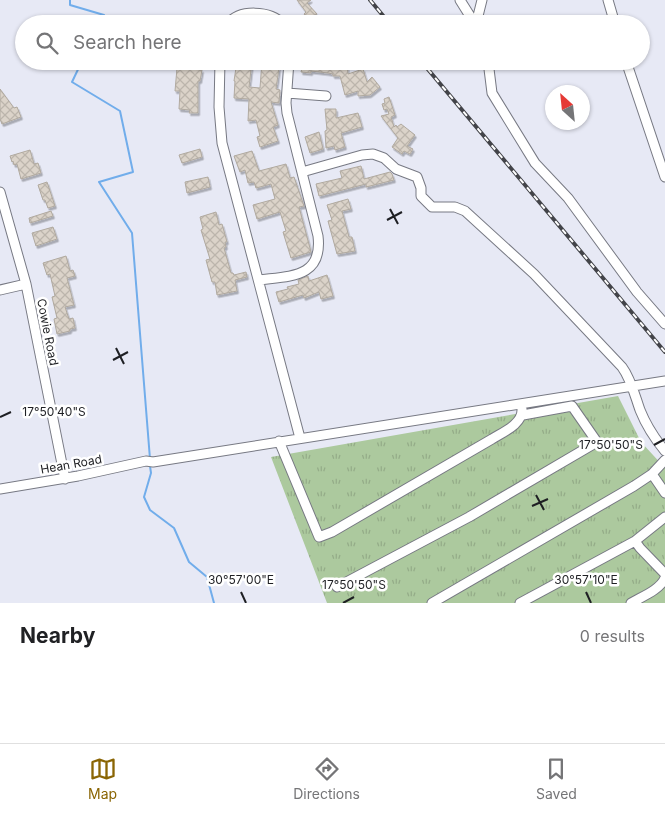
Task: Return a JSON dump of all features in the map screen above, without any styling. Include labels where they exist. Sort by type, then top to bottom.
[{"type":"street","points":[[460,0],[470,15]]},
{"type":"street","points":[[478,15],[482,0]]},
{"type":"street","points":[[608,0],[612,15]]},
{"type":"street","points":[[239,15],[260,15]]},
{"type":"street","points":[[220,70],[219,107],[222,143],[300,438]]},
{"type":"street","points":[[259,280],[302,272],[318,258],[320,247],[286,113],[288,70]]},
{"type":"street","points":[[489,70],[492,93],[535,164],[568,198],[637,292],[665,324]]},
{"type":"street","points":[[629,70],[665,177]]},
{"type":"street","points":[[287,93],[326,96]]},
{"type":"street","points":[[302,172],[362,155],[373,154],[384,158],[396,169],[417,177],[421,188],[421,196],[427,204],[436,208],[455,206],[465,211],[534,274],[622,367],[626,372],[647,424],[655,439],[665,451]]},
{"type":"street","name":"Cowie Road","points":[[0,192],[4,221],[26,284],[65,478]]},
{"type":"street","points":[[0,290],[26,284]]},
{"type":"street","name":"Hean Road","points":[[0,489],[149,462],[665,381]]},
{"type":"street","points":[[279,442],[319,537],[332,532],[476,449],[517,422],[522,415],[522,404]]},
{"type":"street","points":[[338,587],[469,517],[597,442],[572,406],[522,415]]},
{"type":"street","points":[[432,603],[652,474],[665,460]]},
{"type":"street","points":[[652,474],[665,494]]},
{"type":"street","points":[[520,603],[635,541],[665,517]]},
{"type":"street","points":[[635,541],[665,574]]},
{"type":"street","points":[[631,603],[656,588],[665,578]]},
{"type":"green space","points":[[618,396],[641,442],[665,468],[665,603],[327,603],[271,457]]},
{"type":"building","points":[[297,0],[311,0],[307,3],[317,14],[305,15],[306,12]]},
{"type":"building","points":[[177,70],[202,70],[200,81],[198,81],[198,113],[189,113],[190,110],[179,109],[180,91],[175,91]]},
{"type":"building","points":[[236,70],[251,70],[249,87],[260,88],[261,70],[279,70],[276,89],[280,90],[279,103],[271,102],[278,125],[273,127],[278,141],[260,147],[257,137],[260,136],[256,120],[248,121],[249,99],[234,98]]},
{"type":"building","points":[[302,70],[348,70],[348,74],[363,70],[367,82],[372,77],[380,87],[370,95],[358,96],[358,91],[345,95],[340,76],[311,71],[311,73],[301,72]]},
{"type":"building","points":[[0,89],[14,108],[17,107],[21,117],[2,124],[0,119]]},
{"type":"building","points":[[389,97],[395,115],[391,117],[394,127],[401,124],[415,135],[407,146],[413,149],[410,154],[404,151],[402,154],[392,147],[398,138],[381,116],[389,114],[387,109],[384,110],[382,104],[385,103],[384,99]]},
{"type":"building","points":[[325,109],[336,109],[336,118],[358,113],[362,127],[341,133],[345,147],[335,150],[334,146],[326,148]]},
{"type":"building","points":[[319,132],[323,149],[310,153],[305,137]]},
{"type":"building","points":[[200,149],[202,157],[182,163],[179,155]]},
{"type":"building","points":[[30,150],[34,164],[38,163],[41,173],[21,179],[17,164],[14,165],[10,156]]},
{"type":"building","points":[[252,151],[259,171],[286,164],[290,178],[294,177],[304,206],[299,207],[311,252],[291,258],[283,232],[286,231],[280,212],[257,219],[253,205],[275,199],[271,184],[256,188],[254,182],[248,183],[245,170],[240,172],[234,156]]},
{"type":"building","points":[[361,166],[364,179],[390,172],[394,180],[366,187],[366,184],[319,196],[316,184],[342,178],[340,171]]},
{"type":"building","points":[[208,177],[210,187],[187,193],[185,182]]},
{"type":"building","points":[[47,182],[55,206],[48,208],[38,185]]},
{"type":"building","points":[[348,199],[351,209],[342,211],[355,251],[337,254],[328,221],[332,220],[327,205]]},
{"type":"building","points":[[51,211],[53,216],[30,223],[29,218]]},
{"type":"building","points":[[216,212],[219,225],[222,224],[227,242],[225,242],[226,247],[224,248],[231,273],[234,275],[246,272],[247,277],[235,280],[237,291],[217,295],[215,282],[212,282],[206,260],[210,259],[201,230],[203,229],[200,217]]},
{"type":"building","points":[[53,227],[57,239],[36,246],[32,233]]},
{"type":"building","points":[[66,256],[70,271],[73,270],[75,276],[67,278],[74,305],[65,307],[69,319],[73,318],[75,328],[57,334],[54,319],[57,318],[52,297],[55,296],[50,274],[47,275],[43,263]]},
{"type":"building","points":[[327,275],[333,296],[321,299],[319,292],[304,298],[303,295],[279,302],[276,292],[299,284],[298,280],[308,276],[309,281]]},
{"type":"waterway","points":[[70,0],[70,5],[104,15]]},
{"type":"waterway","points":[[78,70],[72,82],[120,111],[133,172],[99,182],[132,233],[150,459]]},
{"type":"waterway","points":[[150,466],[151,473],[144,497],[150,510],[174,528],[189,562],[207,577],[214,603]]},
{"type":"railway","points":[[370,0],[382,15]]},
{"type":"railway","points":[[429,70],[665,352]]}]
